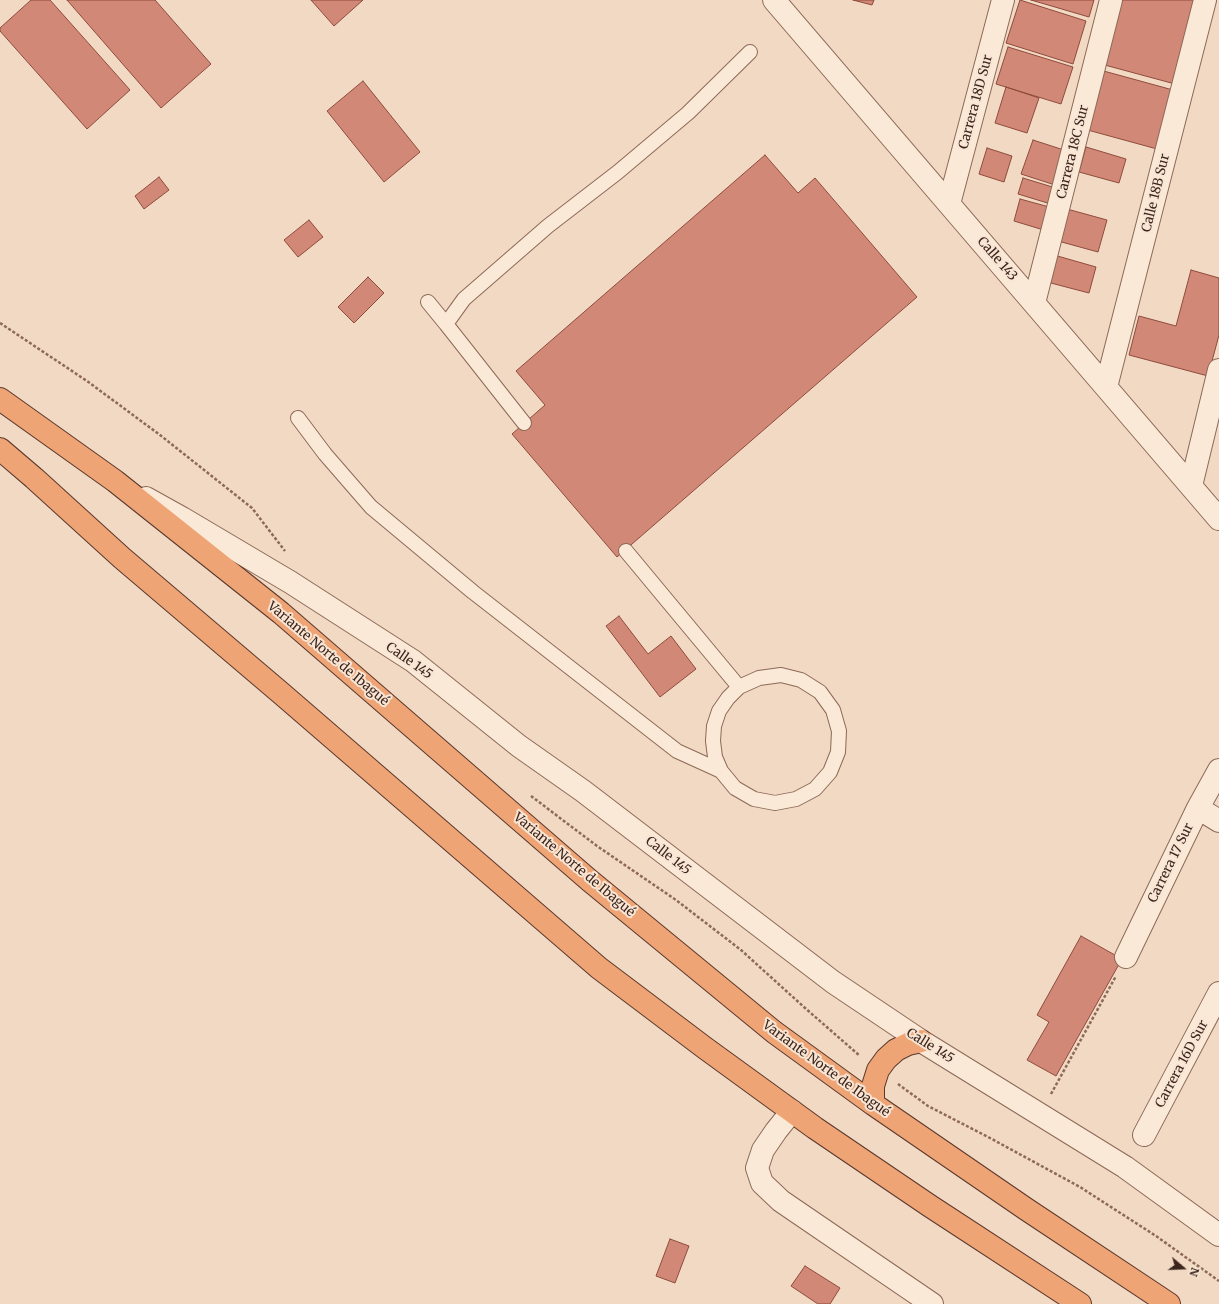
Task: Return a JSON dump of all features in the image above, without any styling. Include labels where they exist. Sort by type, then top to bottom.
[{"type":"highway","name":"Variante Norte de Ibagué","points":[[0,399],[115,481],[281,613],[589,880],[774,1032],[873,1104],[1026,1209],[1170,1304]]},
{"type":"highway","points":[[0,449],[122,558],[600,968],[792,1111],[930,1206],[1080,1304]]},
{"type":"highway","points":[[873,1104],[873,1086],[878,1070],[886,1058],[896,1050],[908,1044],[921,1041]]},
{"type":"street","name":"Calle 143","points":[[774,0],[1219,518]]},
{"type":"street","name":"Carrera 18D Sur","points":[[949,204],[1003,0]]},
{"type":"street","name":"Carrera 18C Sur","points":[[1034,303],[1111,0]]},
{"type":"street","name":"Calle 18B Sur","points":[[1106,387],[1205,0]]},
{"type":"street","points":[[1191,486],[1219,370]]},
{"type":"street","name":"Calle 145","points":[[115,481],[182,518],[290,582],[413,661],[518,746],[583,791],[832,982],[921,1041],[1125,1168],[1217,1231]]},
{"type":"street","name":"Carrera 17 Sur","points":[[1126,957],[1198,808],[1219,770]]},
{"type":"street","points":[[1198,808],[1219,821]]},
{"type":"street","name":"Carrera 16D Sur","points":[[1144,1135],[1219,993]]},
{"type":"street","points":[[792,1111],[776,1130],[763,1150],[757,1168],[762,1183],[781,1201],[932,1304]]},
{"type":"lane","points":[[446,324],[464,299],[548,226],[618,172],[688,113],[750,52]]},
{"type":"lane","points":[[428,302],[524,423]]},
{"type":"lane","points":[[298,418],[325,454],[371,507],[474,592],[677,751],[721,771]]},
{"type":"lane","points":[[626,551],[739,687]]},
{"type":"lane","points":[[781,675],[801,680],[820,692],[833,710],[839,731],[838,752],[830,772],[815,789],[796,799],[775,803],[754,799],[735,788],[721,771],[715,757],[713,741],[714,726],[719,711],[728,698],[739,687],[759,678],[781,675]]},
{"type":"path","points":[[1040,1114],[1126,957]]},
{"type":"path","points":[[878,1070],[928,1106],[1080,1187],[1156,1236],[1219,1281]]},
{"type":"building","points":[[31,0],[50,0],[130,90],[87,129],[0,31],[0,28]]},
{"type":"building","points":[[67,0],[155,0],[211,64],[161,108]]},
{"type":"building","points":[[311,0],[363,0],[334,26]]},
{"type":"building","points":[[853,0],[874,0],[872,5]]},
{"type":"building","points":[[1020,0],[1086,21],[1073,64],[1006,43]]},
{"type":"building","points":[[1031,0],[1094,0],[1089,17]]},
{"type":"building","points":[[1118,0],[1198,0],[1175,84],[1101,64]]},
{"type":"building","points":[[1008,47],[1073,67],[1061,104],[996,84]]},
{"type":"building","points":[[1100,70],[1173,90],[1157,149],[1084,129]]},
{"type":"building","points":[[363,81],[420,152],[384,182],[327,111]]},
{"type":"building","points":[[1006,87],[1039,98],[1027,133],[995,123]]},
{"type":"building","points":[[1033,140],[1067,151],[1055,185],[1021,174]]},
{"type":"building","points":[[1086,147],[1126,159],[1119,183],[1079,172]]},
{"type":"building","points":[[987,148],[1012,156],[1004,182],[979,174]]},
{"type":"building","points":[[765,155],[798,193],[815,178],[917,297],[617,557],[512,434],[545,405],[516,371]]},
{"type":"building","points":[[159,177],[169,190],[144,209],[135,196]]},
{"type":"building","points":[[1023,178],[1059,189],[1054,205],[1018,194]]},
{"type":"building","points":[[1020,199],[1053,208],[1047,231],[1014,221]]},
{"type":"building","points":[[1067,209],[1107,220],[1098,252],[1058,241]]},
{"type":"building","points":[[309,220],[323,237],[298,257],[284,240]]},
{"type":"building","points":[[1054,255],[1096,267],[1089,293],[1047,282]]},
{"type":"building","points":[[1191,270],[1219,278],[1219,335],[1208,376],[1129,355],[1139,316],[1176,326]]},
{"type":"building","points":[[368,277],[384,293],[354,323],[338,307]]},
{"type":"building","points":[[619,616],[648,654],[671,636],[696,669],[660,697],[606,626]]},
{"type":"building","points":[[1081,936],[1122,959],[1056,1076],[1027,1060],[1049,1022],[1037,1015]]},
{"type":"building","points":[[670,1239],[689,1246],[675,1283],[656,1276]]},
{"type":"building","points":[[805,1266],[840,1288],[830,1304],[818,1304],[791,1286]]}]
